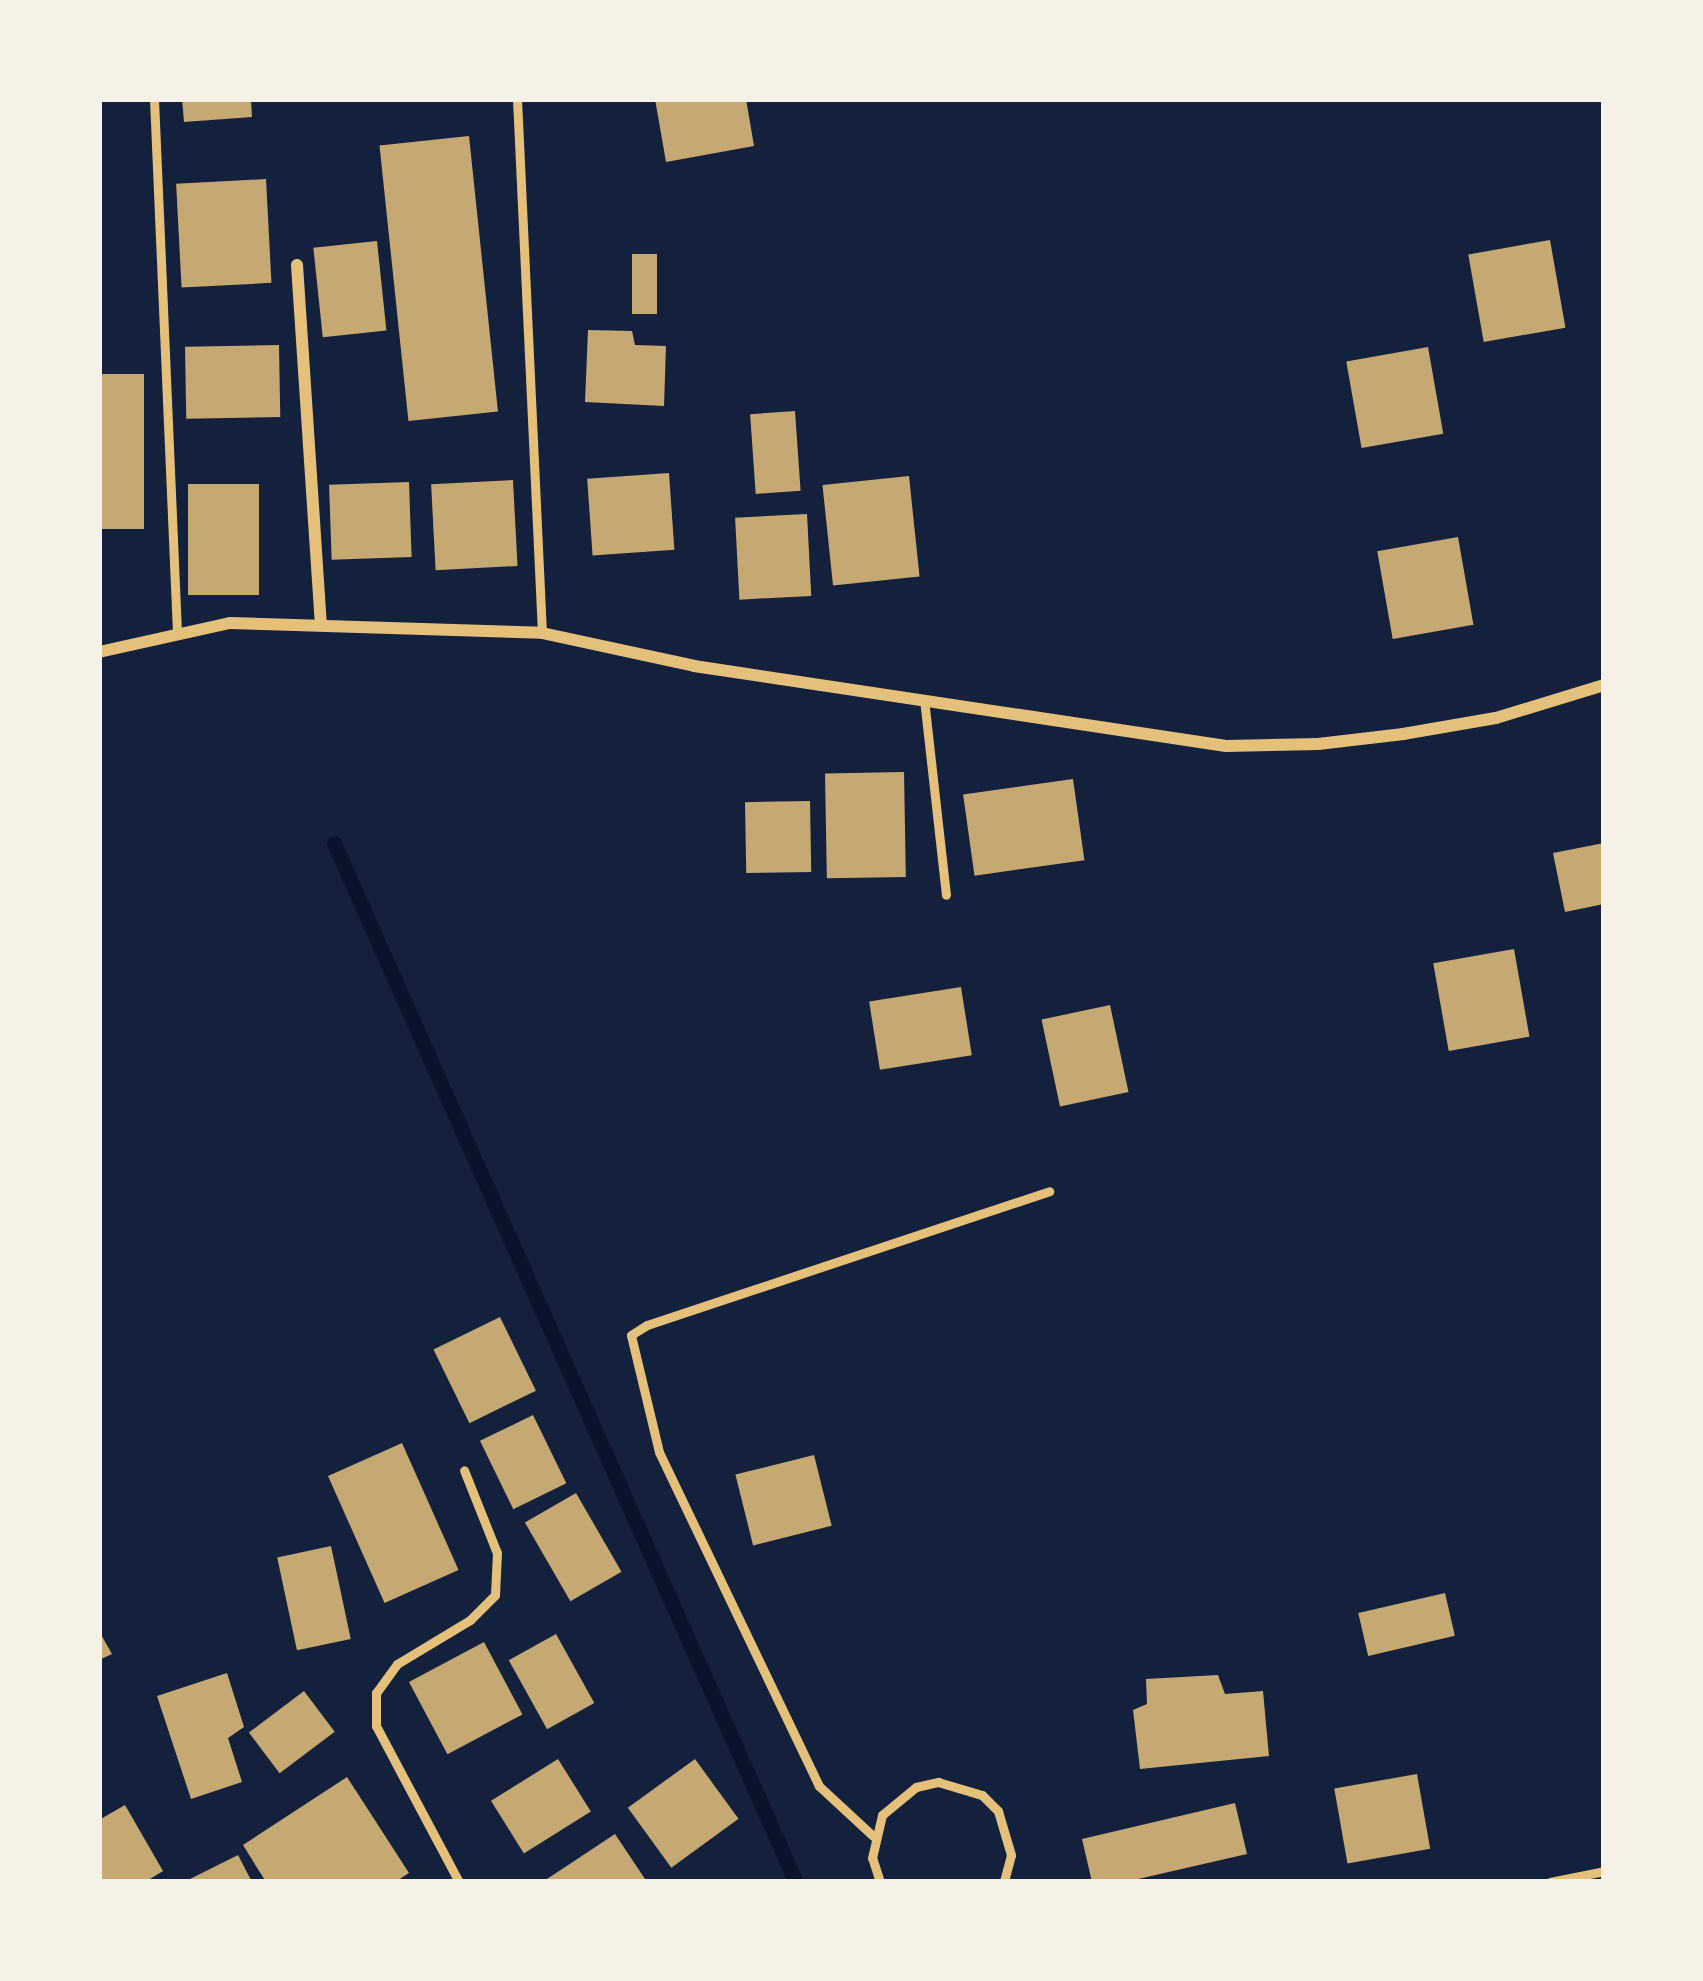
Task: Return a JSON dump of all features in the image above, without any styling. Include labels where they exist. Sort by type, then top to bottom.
[{"type":"street","points":[[297,265],[321,625]]},
{"type":"street","points":[[99,652],[230,623],[542,633],[694,666],[1226,746],[1295,745],[1496,718],[1604,685]]},
{"type":"lane","points":[[154,99],[177,632]]},
{"type":"lane","points":[[517,99],[542,633]]},
{"type":"lane","points":[[924,699],[946,895]]},
{"type":"lane","points":[[873,1836],[818,1786],[659,1452],[631,1335],[647,1325],[1049,1191]]},
{"type":"lane","points":[[459,1882],[376,1726],[376,1693],[397,1664],[470,1620],[496,1595],[497,1553],[464,1470]]},
{"type":"lane","points":[[880,1882],[872,1858],[873,1836],[882,1815],[916,1786],[960,1785],[982,1795],[1008,1832],[1011,1855],[1004,1882]]},
{"type":"lane","points":[[1550,1882],[1604,1870]]},
{"type":"building","points":[[182,99],[251,99],[252,117],[184,122]]},
{"type":"building","points":[[655,99],[746,99],[754,146],[666,162]]},
{"type":"building","points":[[469,136],[498,411],[408,421],[379,145]]},
{"type":"building","points":[[266,179],[271,283],[182,288],[176,184]]},
{"type":"building","points":[[1550,240],[1565,328],[1484,342],[1468,254]]},
{"type":"building","points":[[377,241],[386,331],[323,337],[313,248]]},
{"type":"building","points":[[632,254],[657,254],[657,314],[632,314]]},
{"type":"building","points":[[588,330],[632,331],[635,345],[666,346],[664,406],[585,402]]},
{"type":"building","points":[[279,345],[280,417],[186,419],[185,347]]},
{"type":"building","points":[[1428,347],[1443,434],[1362,448],[1346,361]]},
{"type":"building","points":[[99,374],[144,374],[144,529],[99,529]]},
{"type":"building","points":[[795,411],[801,491],[756,494],[750,414]]},
{"type":"building","points":[[669,473],[674,550],[593,556],[587,479]]},
{"type":"building","points":[[909,476],[920,576],[833,586],[822,485]]},
{"type":"building","points":[[513,480],[518,566],[436,570],[431,484]]},
{"type":"building","points":[[409,482],[412,557],[332,560],[329,485]]},
{"type":"building","points":[[188,484],[259,484],[259,595],[188,595]]},
{"type":"building","points":[[807,514],[811,596],[739,600],[735,518]]},
{"type":"building","points":[[1458,537],[1473,625],[1393,639],[1377,551]]},
{"type":"building","points":[[904,772],[906,877],[827,878],[825,773]]},
{"type":"building","points":[[1073,779],[1084,860],[974,876],[963,794]]},
{"type":"building","points":[[810,801],[811,872],[746,873],[745,802]]},
{"type":"building","points":[[1604,843],[1604,904],[1565,912],[1553,853]]},
{"type":"building","points":[[1514,949],[1529,1037],[1449,1051],[1433,963]]},
{"type":"building","points":[[961,987],[972,1055],[880,1070],[869,1002]]},
{"type":"building","points":[[1110,1005],[1129,1092],[1060,1107],[1042,1020]]},
{"type":"building","points":[[500,1317],[536,1391],[469,1423],[433,1349]]},
{"type":"building","points":[[533,1415],[566,1483],[513,1509],[480,1441]]},
{"type":"building","points":[[402,1443],[459,1570],[385,1603],[328,1476]]},
{"type":"building","points":[[814,1455],[832,1526],[753,1545],[735,1475]]},
{"type":"building","points":[[576,1493],[622,1572],[570,1601],[525,1522]]},
{"type":"building","points":[[331,1546],[351,1639],[297,1650],[277,1557]]},
{"type":"building","points":[[1445,1593],[1455,1636],[1368,1656],[1358,1613]]},
{"type":"building","points":[[99,1631],[112,1654],[99,1660]]},
{"type":"building","points":[[556,1634],[594,1703],[547,1729],[509,1660]]},
{"type":"building","points":[[484,1642],[522,1714],[447,1754],[409,1682]]},
{"type":"building","points":[[227,1673],[244,1727],[228,1738],[242,1782],[191,1799],[157,1696]]},
{"type":"building","points":[[1218,1675],[1225,1694],[1263,1691],[1269,1756],[1140,1769],[1133,1710],[1147,1704],[1146,1679]]},
{"type":"building","points":[[304,1691],[335,1732],[280,1773],[249,1733]]},
{"type":"building","points":[[558,1759],[591,1812],[524,1853],[491,1801]]},
{"type":"building","points":[[695,1759],[738,1819],[671,1868],[628,1808]]},
{"type":"building","points":[[1417,1774],[1430,1849],[1347,1863],[1334,1789]]},
{"type":"building","points":[[347,1777],[409,1873],[395,1882],[266,1882],[243,1845]]},
{"type":"building","points":[[1235,1803],[1247,1854],[1125,1882],[1092,1882],[1082,1839]]},
{"type":"building","points":[[125,1805],[163,1871],[145,1882],[99,1882],[99,1820]]},
{"type":"building","points":[[615,1834],[647,1882],[549,1882],[547,1879]]},
{"type":"building","points":[[238,1855],[252,1882],[184,1882]]},
{"type":"waterway","points":[[334,843],[796,1882]]}]
